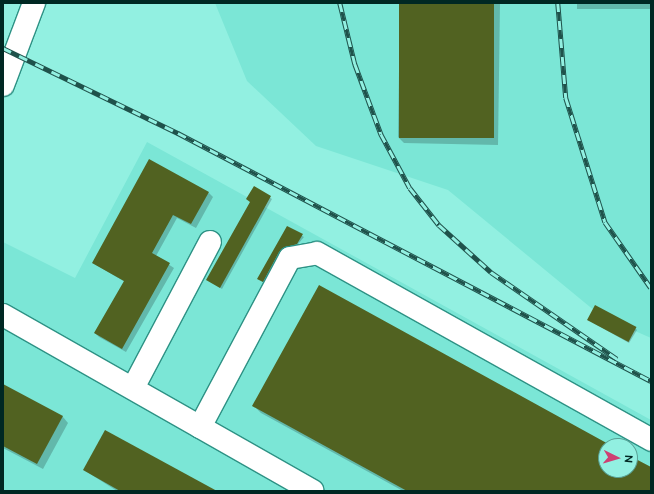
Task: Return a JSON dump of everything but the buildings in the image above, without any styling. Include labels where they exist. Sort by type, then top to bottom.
[{"type":"lane","points":[[3,86],[34,3]]},
{"type":"lane","points":[[133,388],[210,242]]},
{"type":"lane","points":[[200,427],[290,258],[317,253],[651,440]]},
{"type":"lane","points":[[3,315],[313,491]]},
{"type":"shaded area","points":[[215,3],[651,3],[651,338],[601,316],[448,190],[316,146],[247,81]]},
{"type":"shaded area","points":[[147,142],[651,420],[651,491],[3,491],[3,242],[75,278]]},
{"type":"railway","points":[[340,3],[355,64],[381,134],[410,188],[439,225],[491,272],[617,359]]},
{"type":"railway","points":[[558,3],[566,98],[605,222],[651,288]]},
{"type":"railway","points":[[3,48],[178,133],[651,381]]}]
